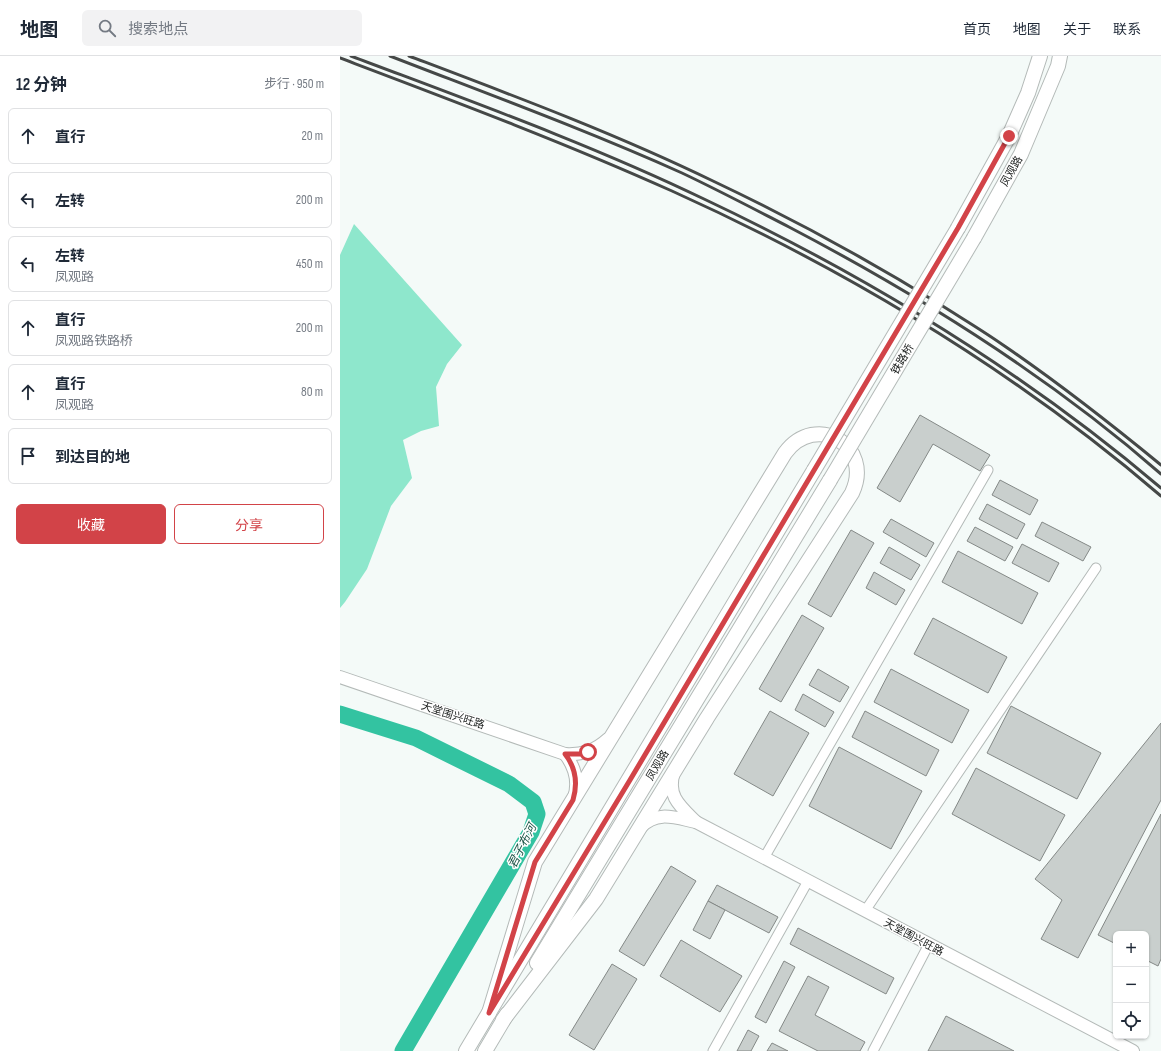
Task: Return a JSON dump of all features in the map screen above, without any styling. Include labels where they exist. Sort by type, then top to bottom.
[{"type":"main road","name":"凤观路","points":[[466,1051],[958,228],[1009,136],[1028,93],[1040,56]]},
{"type":"main road","name":"凤观路","points":[[974,238],[1021,154],[1058,66],[1060,56]]},
{"type":"main road","name":"铁路桥","points":[[830,480],[974,238]]},
{"type":"main road","points":[[489,1013],[535,862],[785,452],[802,437],[817,434],[832,436],[845,444],[854,456],[857,471],[855,486],[707,718],[596,899],[503,1020]]},
{"type":"main road","name":"凤观路","points":[[485,1051],[830,480]]},
{"type":"main road","points":[[707,718],[734,638]]},
{"type":"street","points":[[764,858],[988,470]]},
{"type":"street","points":[[865,911],[1096,568]]},
{"type":"street","name":"天堂围兴旺路","points":[[340,678],[565,754]]},
{"type":"street","points":[[565,754],[581,754],[595,749],[602,745],[613,734]]},
{"type":"street","points":[[565,754],[575,772],[576,786],[573,800]]},
{"type":"street","points":[[674,772],[672,788],[675,798],[696,822]]},
{"type":"street","points":[[640,828],[649,820],[660,816],[696,822]]},
{"type":"street","name":"天堂围兴旺路","points":[[696,822],[1133,1051]]},
{"type":"street","points":[[713,1051],[808,881]]},
{"type":"street","points":[[873,1051],[929,944]]},
{"type":"green space","points":[[354,224],[462,345],[447,364],[436,387],[439,426],[421,431],[403,440],[412,478],[391,506],[367,569],[340,608],[340,255]]},
{"type":"building","points":[[920,415],[990,455],[980,471],[933,444],[900,502],[877,488]]},
{"type":"building","points":[[1000,480],[1038,500],[1030,515],[992,495]]},
{"type":"building","points":[[987,504],[1025,524],[1017,539],[979,519]]},
{"type":"building","points":[[891,519],[934,543],[926,557],[883,532]]},
{"type":"building","points":[[1042,522],[1091,547],[1083,561],[1035,536]]},
{"type":"building","points":[[975,527],[1013,547],[1005,561],[967,541]]},
{"type":"building","points":[[851,530],[874,543],[831,617],[808,604]]},
{"type":"building","points":[[1022,544],[1059,563],[1049,582],[1012,563]]},
{"type":"building","points":[[889,547],[920,565],[911,580],[880,563]]},
{"type":"building","points":[[958,551],[1038,593],[1022,624],[942,582]]},
{"type":"building","points":[[874,572],[905,590],[896,605],[866,588]]},
{"type":"building","points":[[802,615],[824,628],[781,702],[759,689]]},
{"type":"building","points":[[933,618],[1007,657],[988,693],[914,654]]},
{"type":"building","points":[[818,669],[849,687],[840,702],[809,685]]},
{"type":"building","points":[[891,669],[969,710],[952,743],[874,702]]},
{"type":"building","points":[[803,694],[834,712],[825,727],[795,710]]},
{"type":"building","points":[[1011,706],[1101,753],[1077,799],[987,753]]},
{"type":"building","points":[[770,711],[809,733],[773,796],[734,774]]},
{"type":"building","points":[[865,711],[939,750],[926,776],[852,737]]},
{"type":"building","points":[[1161,723],[1161,800],[1078,958],[1041,939],[1062,900],[1035,879]]},
{"type":"building","points":[[839,747],[922,791],[891,849],[809,806]]},
{"type":"building","points":[[976,768],[1065,815],[1040,861],[952,814]]},
{"type":"building","points":[[1161,814],[1161,959],[1158,966],[1149,962],[1149,931],[1113,931],[1113,942],[1098,935]]},
{"type":"building","points":[[671,866],[696,881],[644,966],[619,951]]},
{"type":"building","points":[[717,885],[778,917],[769,933],[708,901]]},
{"type":"building","points":[[708,901],[725,910],[710,939],[693,930]]},
{"type":"building","points":[[798,928],[894,978],[886,994],[790,944]]},
{"type":"building","points":[[681,940],[742,976],[720,1012],[660,976]]},
{"type":"building","points":[[784,961],[795,967],[766,1023],[755,1017]]},
{"type":"building","points":[[612,964],[637,979],[594,1050],[569,1035]]},
{"type":"building","points":[[808,976],[829,987],[815,1015],[865,1042],[860,1051],[818,1051],[779,1031]]},
{"type":"building","points":[[946,1016],[1014,1051],[928,1051]]},
{"type":"building","points":[[748,1030],[759,1036],[751,1051],[737,1051]]},
{"type":"building","points":[[772,1043],[788,1051],[767,1051]]},
{"type":"waterway","name":"君子布河","points":[[340,714],[416,738],[509,784],[533,802],[537,814],[531,832],[403,1051]]},
{"type":"railway","points":[[351,56],[574,141],[704,199],[825,260],[884,293],[999,365],[1054,404],[1161,488]]},
{"type":"railway","points":[[390,56],[500,98],[646,157],[709,186],[838,253],[935,310],[1029,371],[1118,438],[1161,474]]},
{"type":"railway","points":[[409,56],[562,115],[676,163],[800,224],[885,271],[998,341],[1085,404],[1161,465]]},
{"type":"railway","points":[[340,58],[590,155],[672,191],[802,254],[865,289],[988,365],[1048,407],[1105,450],[1161,496]]},
{"type":"route","points":[[588,752],[581,754],[565,754],[575,772],[576,786],[573,800],[535,862],[489,1013],[630,780],[958,228],[1009,136]]}]
